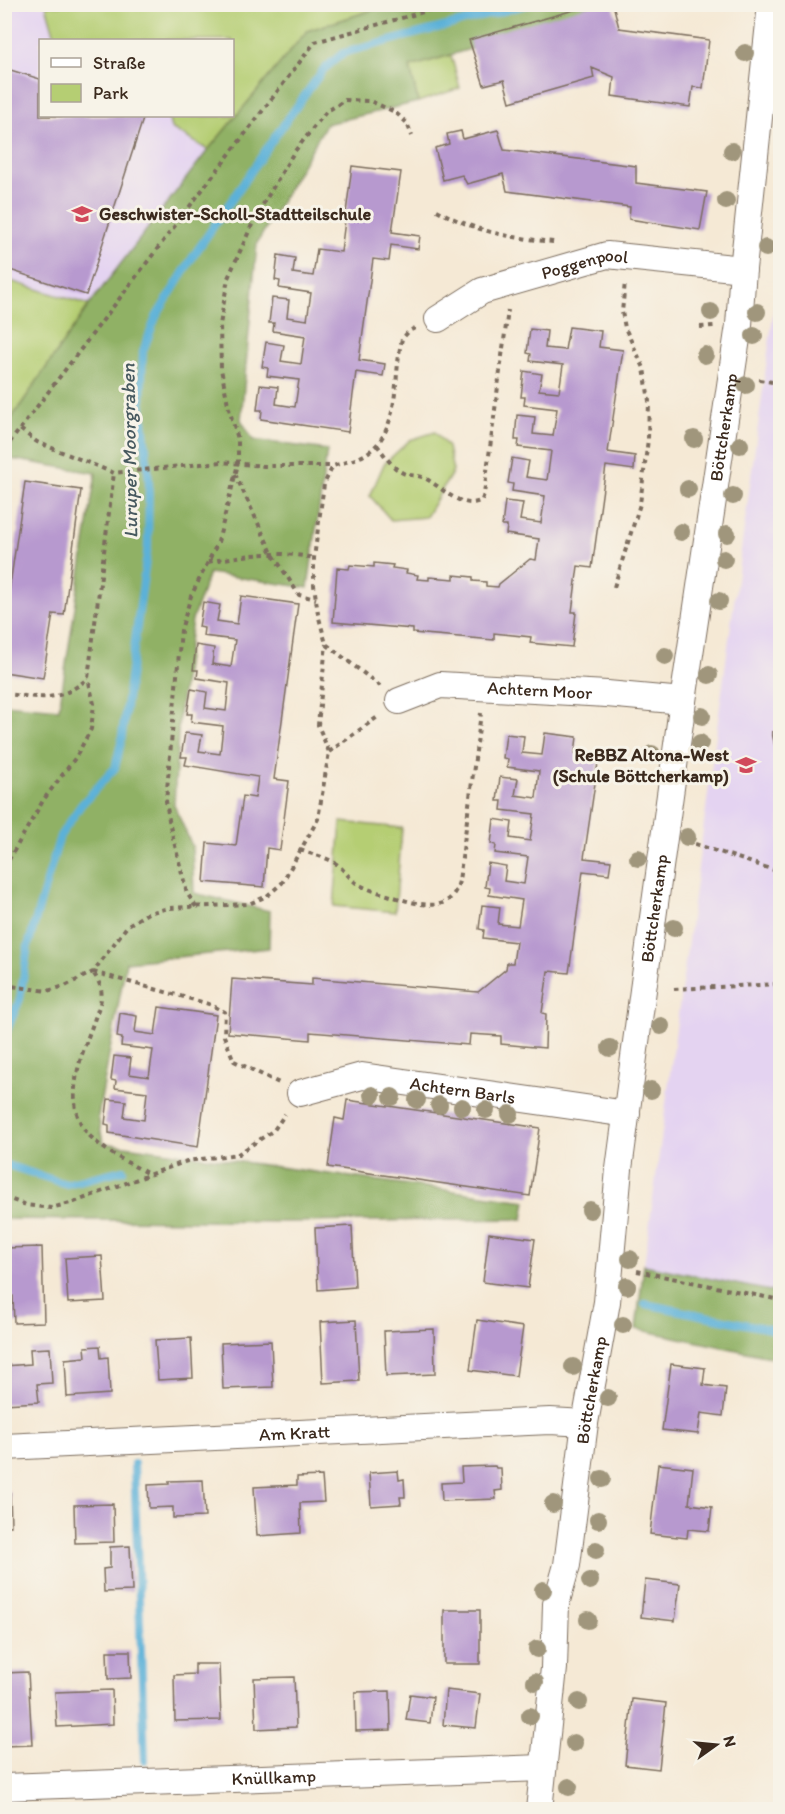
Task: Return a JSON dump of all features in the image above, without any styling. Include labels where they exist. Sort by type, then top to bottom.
[{"type":"street","name":"Böttcherkamp","points":[[539,1809],[554,1668],[556,1604],[567,1565],[585,1423],[607,1302],[619,1169],[683,700],[739,325],[771,4]]},
{"type":"street","name":"Poggenpool","points":[[438,319],[482,291],[607,255],[743,269]]},
{"type":"street","name":"Achtern Moor","points":[[399,701],[440,685],[683,700]]},
{"type":"street","name":"Achtern Barls","points":[[300,1093],[362,1076],[627,1114]]},
{"type":"street","name":"Am Kratt","points":[[4,1447],[550,1421],[585,1423]]},
{"type":"street","name":"Knüllkamp","points":[[4,1787],[543,1768]]},
{"type":"path","points":[[4,450],[315,42],[452,4]]},
{"type":"path","points":[[196,907],[188,893],[170,826],[166,801],[181,630],[191,596],[218,542],[238,464],[238,439],[221,369],[220,325],[228,278],[255,218],[294,152],[326,112],[345,100],[369,101],[395,112],[407,123],[412,136]]},
{"type":"path","points":[[437,210],[461,223],[505,236],[561,243]]},
{"type":"path","points":[[614,587],[640,504],[648,440],[649,401],[644,368],[625,328],[622,312],[627,257]]},
{"type":"path","points":[[377,445],[392,464],[403,473],[421,477],[467,503],[477,503],[482,500],[512,282]]},
{"type":"path","points":[[20,429],[37,442],[114,473],[221,462],[264,466],[333,466],[361,456],[377,445],[386,433],[402,339],[409,331],[438,319]]},
{"type":"path","points":[[759,380],[780,382]]},
{"type":"path","points":[[4,985],[47,991],[66,986],[93,972],[128,925],[148,913],[169,908],[249,904],[267,896],[282,883],[318,819],[329,752],[318,725],[326,644],[314,585],[314,558],[324,484],[333,466]]},
{"type":"path","points":[[4,868],[44,799],[76,757],[91,729],[94,704],[88,678],[114,473]]},
{"type":"path","points":[[235,474],[272,553],[299,595],[316,599]]},
{"type":"path","points":[[207,562],[272,553],[291,553],[314,558]]},
{"type":"path","points":[[326,644],[399,701],[329,752]]},
{"type":"path","points":[[4,694],[45,698],[62,696],[88,678]]},
{"type":"path","points":[[300,850],[334,862],[355,882],[377,892],[419,905],[436,905],[450,899],[456,892],[459,881],[481,713],[479,686]]},
{"type":"path","points":[[694,844],[780,872]]},
{"type":"path","points":[[4,1197],[26,1205],[51,1208],[74,1202],[187,1161],[238,1154],[274,1130],[300,1093],[234,1061],[224,1036],[225,1012],[209,1005],[93,972]]},
{"type":"path","points":[[93,972],[100,983],[102,998],[78,1064],[74,1099],[78,1119],[90,1136],[104,1148],[151,1175]]},
{"type":"path","points":[[674,989],[780,984]]},
{"type":"path","points":[[637,1271],[780,1300]]},
{"type":"shaded area","name":"Geschwister-Scholl-Stadtteilschule","points":[[5,5],[46,5],[56,39],[39,39],[39,117],[168,117],[171,128],[208,150],[89,305],[5,279]]},
{"type":"shaded area","name":"ReBBZ Altona-West (Schule Böttcherkamp)","points":[[780,264],[780,1293],[644,1265]]},
{"type":"green space","points":[[46,5],[388,5],[307,31],[208,150],[171,128],[168,117],[234,117],[234,39],[56,39]]},
{"type":"green space","points":[[388,5],[617,5],[410,67],[418,102],[326,124],[257,243],[241,420],[253,440],[327,450],[308,588],[209,573],[192,620],[179,715],[174,805],[192,846],[194,893],[270,911],[269,948],[126,962],[98,1116],[103,1143],[526,1201],[523,1219],[287,1222],[5,1219],[5,704],[59,709],[96,473],[5,458],[5,428],[89,305],[208,150],[307,31]]},
{"type":"green space","points":[[451,55],[460,88],[418,102],[410,67]]},
{"type":"green space","points":[[4,279],[89,305],[5,428]]},
{"type":"green space","points":[[435,432],[448,447],[453,471],[426,517],[391,520],[370,496],[384,464],[410,440]]},
{"type":"green space","points":[[341,822],[402,828],[395,912],[334,906]]},
{"type":"green space","points":[[644,1265],[780,1293],[780,1359],[636,1329]]},
{"type":"building","points":[[595,4],[613,4],[619,28],[709,40],[703,88],[693,87],[690,107],[612,96],[614,77],[592,68],[594,78],[510,102],[504,80],[484,85],[469,40]]},
{"type":"building","name":"Geschwister-Scholl-Stadtteilschule","points":[[4,68],[39,79],[39,117],[144,117],[86,295],[4,268]]},
{"type":"building","points":[[498,130],[504,150],[636,166],[636,183],[707,192],[700,230],[629,219],[630,207],[507,191],[503,174],[467,184],[462,175],[443,180],[435,148],[449,144],[447,134],[461,131],[463,139]]},
{"type":"building","points":[[352,166],[401,172],[392,232],[420,236],[418,249],[391,245],[389,261],[373,259],[359,360],[385,364],[383,376],[356,372],[348,432],[261,419],[262,410],[257,410],[260,385],[278,387],[276,404],[295,407],[299,380],[267,376],[268,368],[262,367],[266,342],[284,345],[281,361],[301,364],[305,336],[273,331],[274,323],[269,323],[272,298],[289,300],[287,317],[307,320],[311,293],[279,288],[280,281],[275,280],[278,255],[295,258],[293,273],[313,276],[317,249],[341,252]]},
{"type":"building","points":[[569,327],[601,331],[599,347],[623,350],[608,452],[635,456],[634,470],[606,466],[592,568],[578,566],[572,612],[576,612],[572,647],[530,643],[531,637],[494,633],[494,640],[413,633],[413,629],[333,622],[337,568],[349,569],[350,565],[374,567],[374,563],[393,565],[392,568],[407,570],[406,573],[418,575],[417,579],[429,580],[429,577],[454,579],[454,575],[473,577],[473,581],[486,582],[486,586],[498,587],[530,559],[536,560],[539,539],[506,534],[507,526],[502,526],[505,501],[523,503],[520,520],[541,523],[545,496],[512,491],[513,484],[508,483],[512,458],[529,461],[526,477],[547,480],[551,451],[518,447],[519,440],[515,440],[517,415],[535,417],[533,434],[553,436],[557,409],[524,405],[525,397],[521,397],[524,371],[542,374],[539,390],[559,392],[563,365],[530,361],[531,354],[527,353],[530,329],[547,331],[545,348],[565,350]]},
{"type":"building","points":[[25,482],[81,490],[64,615],[53,614],[43,678],[4,672],[4,606],[7,606]]},
{"type":"building","points":[[241,596],[298,604],[274,779],[289,781],[280,850],[267,848],[264,887],[204,882],[207,843],[236,846],[243,796],[255,798],[258,777],[185,765],[187,757],[181,757],[185,733],[202,735],[199,751],[220,754],[223,726],[191,722],[192,714],[187,714],[191,689],[207,692],[205,708],[226,711],[229,683],[197,678],[198,670],[193,670],[196,645],[214,648],[212,664],[231,667],[235,640],[203,636],[204,628],[199,627],[203,602],[220,605],[217,621],[237,624]]},
{"type":"building","points":[[780,730],[780,767],[779,767],[772,732]]},
{"type":"building","points":[[545,733],[577,737],[575,753],[599,756],[584,858],[611,861],[609,874],[583,871],[569,973],[548,971],[542,1013],[546,1014],[545,1048],[501,1044],[501,1036],[470,1034],[469,1045],[310,1032],[310,1040],[228,1033],[232,979],[312,985],[312,978],[478,992],[506,969],[507,963],[513,963],[516,942],[483,938],[484,930],[479,929],[482,905],[500,907],[498,924],[518,926],[522,900],[489,895],[490,888],[485,887],[488,863],[506,866],[504,881],[524,884],[528,857],[495,853],[496,845],[491,844],[494,819],[512,822],[510,838],[530,841],[534,814],[501,810],[502,801],[497,801],[500,777],[518,779],[515,795],[536,798],[539,771],[507,767],[508,759],[503,758],[506,734],[524,736],[522,753],[542,755]]},
{"type":"building","points":[[159,1007],[216,1015],[198,1147],[109,1133],[109,1125],[105,1124],[108,1099],[126,1101],[124,1117],[144,1120],[147,1092],[115,1088],[116,1081],[111,1080],[114,1056],[131,1058],[129,1074],[149,1077],[153,1050],[121,1046],[122,1038],[117,1037],[120,1013],[137,1016],[135,1032],[155,1035]]},
{"type":"building","points":[[347,1100],[540,1128],[530,1196],[328,1167],[335,1118],[344,1120]]},
{"type":"building","points":[[352,1226],[355,1287],[318,1290],[315,1228]]},
{"type":"building","points":[[489,1233],[535,1239],[528,1288],[483,1282]]},
{"type":"building","points":[[42,1247],[44,1322],[14,1323],[13,1296],[4,1297],[4,1248]]},
{"type":"building","points":[[102,1256],[105,1301],[68,1303],[65,1258]]},
{"type":"building","points":[[356,1320],[359,1381],[323,1383],[320,1322]]},
{"type":"building","points":[[477,1320],[523,1327],[516,1376],[470,1370]]},
{"type":"building","points":[[434,1329],[435,1374],[386,1376],[384,1331]]},
{"type":"building","points":[[191,1338],[193,1378],[158,1380],[155,1340]]},
{"type":"building","points":[[271,1341],[273,1387],[223,1389],[221,1343]]},
{"type":"building","points":[[100,1346],[101,1358],[108,1357],[110,1394],[67,1397],[65,1359],[86,1357],[85,1347]]},
{"type":"building","points":[[50,1348],[52,1383],[37,1384],[39,1402],[4,1404],[4,1366],[31,1364],[30,1349]]},
{"type":"building","points":[[671,1364],[705,1368],[703,1385],[726,1388],[723,1416],[701,1413],[698,1434],[662,1430]]},
{"type":"building","points":[[658,1464],[693,1468],[689,1504],[712,1507],[709,1531],[688,1529],[687,1538],[650,1534]]},
{"type":"building","points":[[495,1466],[501,1468],[502,1490],[495,1491],[496,1499],[442,1501],[441,1483],[462,1482],[461,1467]]},
{"type":"building","points":[[398,1471],[399,1480],[404,1479],[405,1497],[400,1497],[401,1504],[371,1506],[369,1473]]},
{"type":"building","points":[[322,1476],[324,1502],[300,1503],[301,1533],[257,1536],[254,1487],[297,1485],[297,1477]]},
{"type":"building","points":[[203,1480],[205,1517],[173,1518],[173,1507],[149,1508],[148,1485],[169,1484],[169,1481]]},
{"type":"building","points":[[4,1491],[10,1491],[11,1526],[4,1526]]},
{"type":"building","points":[[113,1504],[114,1542],[75,1543],[74,1505]]},
{"type":"building","points":[[130,1546],[132,1591],[104,1592],[103,1569],[110,1568],[110,1547]]},
{"type":"building","points":[[645,1580],[680,1584],[675,1621],[641,1617]]},
{"type":"building","points":[[444,1610],[480,1610],[480,1664],[444,1664]]},
{"type":"building","points":[[107,1651],[130,1651],[131,1678],[108,1679]]},
{"type":"building","points":[[195,1664],[219,1664],[221,1720],[175,1721],[174,1675],[195,1674]]},
{"type":"building","points":[[28,1672],[32,1745],[4,1746],[4,1673]]},
{"type":"building","points":[[294,1677],[296,1727],[256,1729],[254,1678]]},
{"type":"building","points":[[112,1690],[113,1724],[57,1727],[55,1692]]},
{"type":"building","points":[[446,1690],[480,1694],[476,1728],[443,1725]]},
{"type":"building","points":[[390,1691],[391,1730],[356,1731],[355,1692]]},
{"type":"building","points":[[410,1694],[433,1697],[430,1723],[406,1720]]},
{"type":"building","points":[[632,1699],[666,1703],[659,1769],[625,1765]]},
{"type":"waterway","name":"Luruper Moorgraben","points":[[4,1037],[20,999],[28,946],[60,836],[81,805],[115,768],[121,743],[148,546],[149,481],[141,400],[143,351],[156,317],[194,255],[276,135],[323,70],[343,53],[530,4]]},
{"type":"waterway","name":"Luruper Moorgraben","points":[[4,1164],[66,1184],[123,1170]]},
{"type":"waterway","points":[[645,1304],[780,1331]]},
{"type":"waterway","points":[[134,1464],[145,1760]]},
{"type":"place","name":"Geschwister-Scholl-Stadtteilschule","points":[[82,214]]},
{"type":"place","name":"ReBBZ Altona-West (Schule Böttcherkamp)","points":[[746,765]]}]
